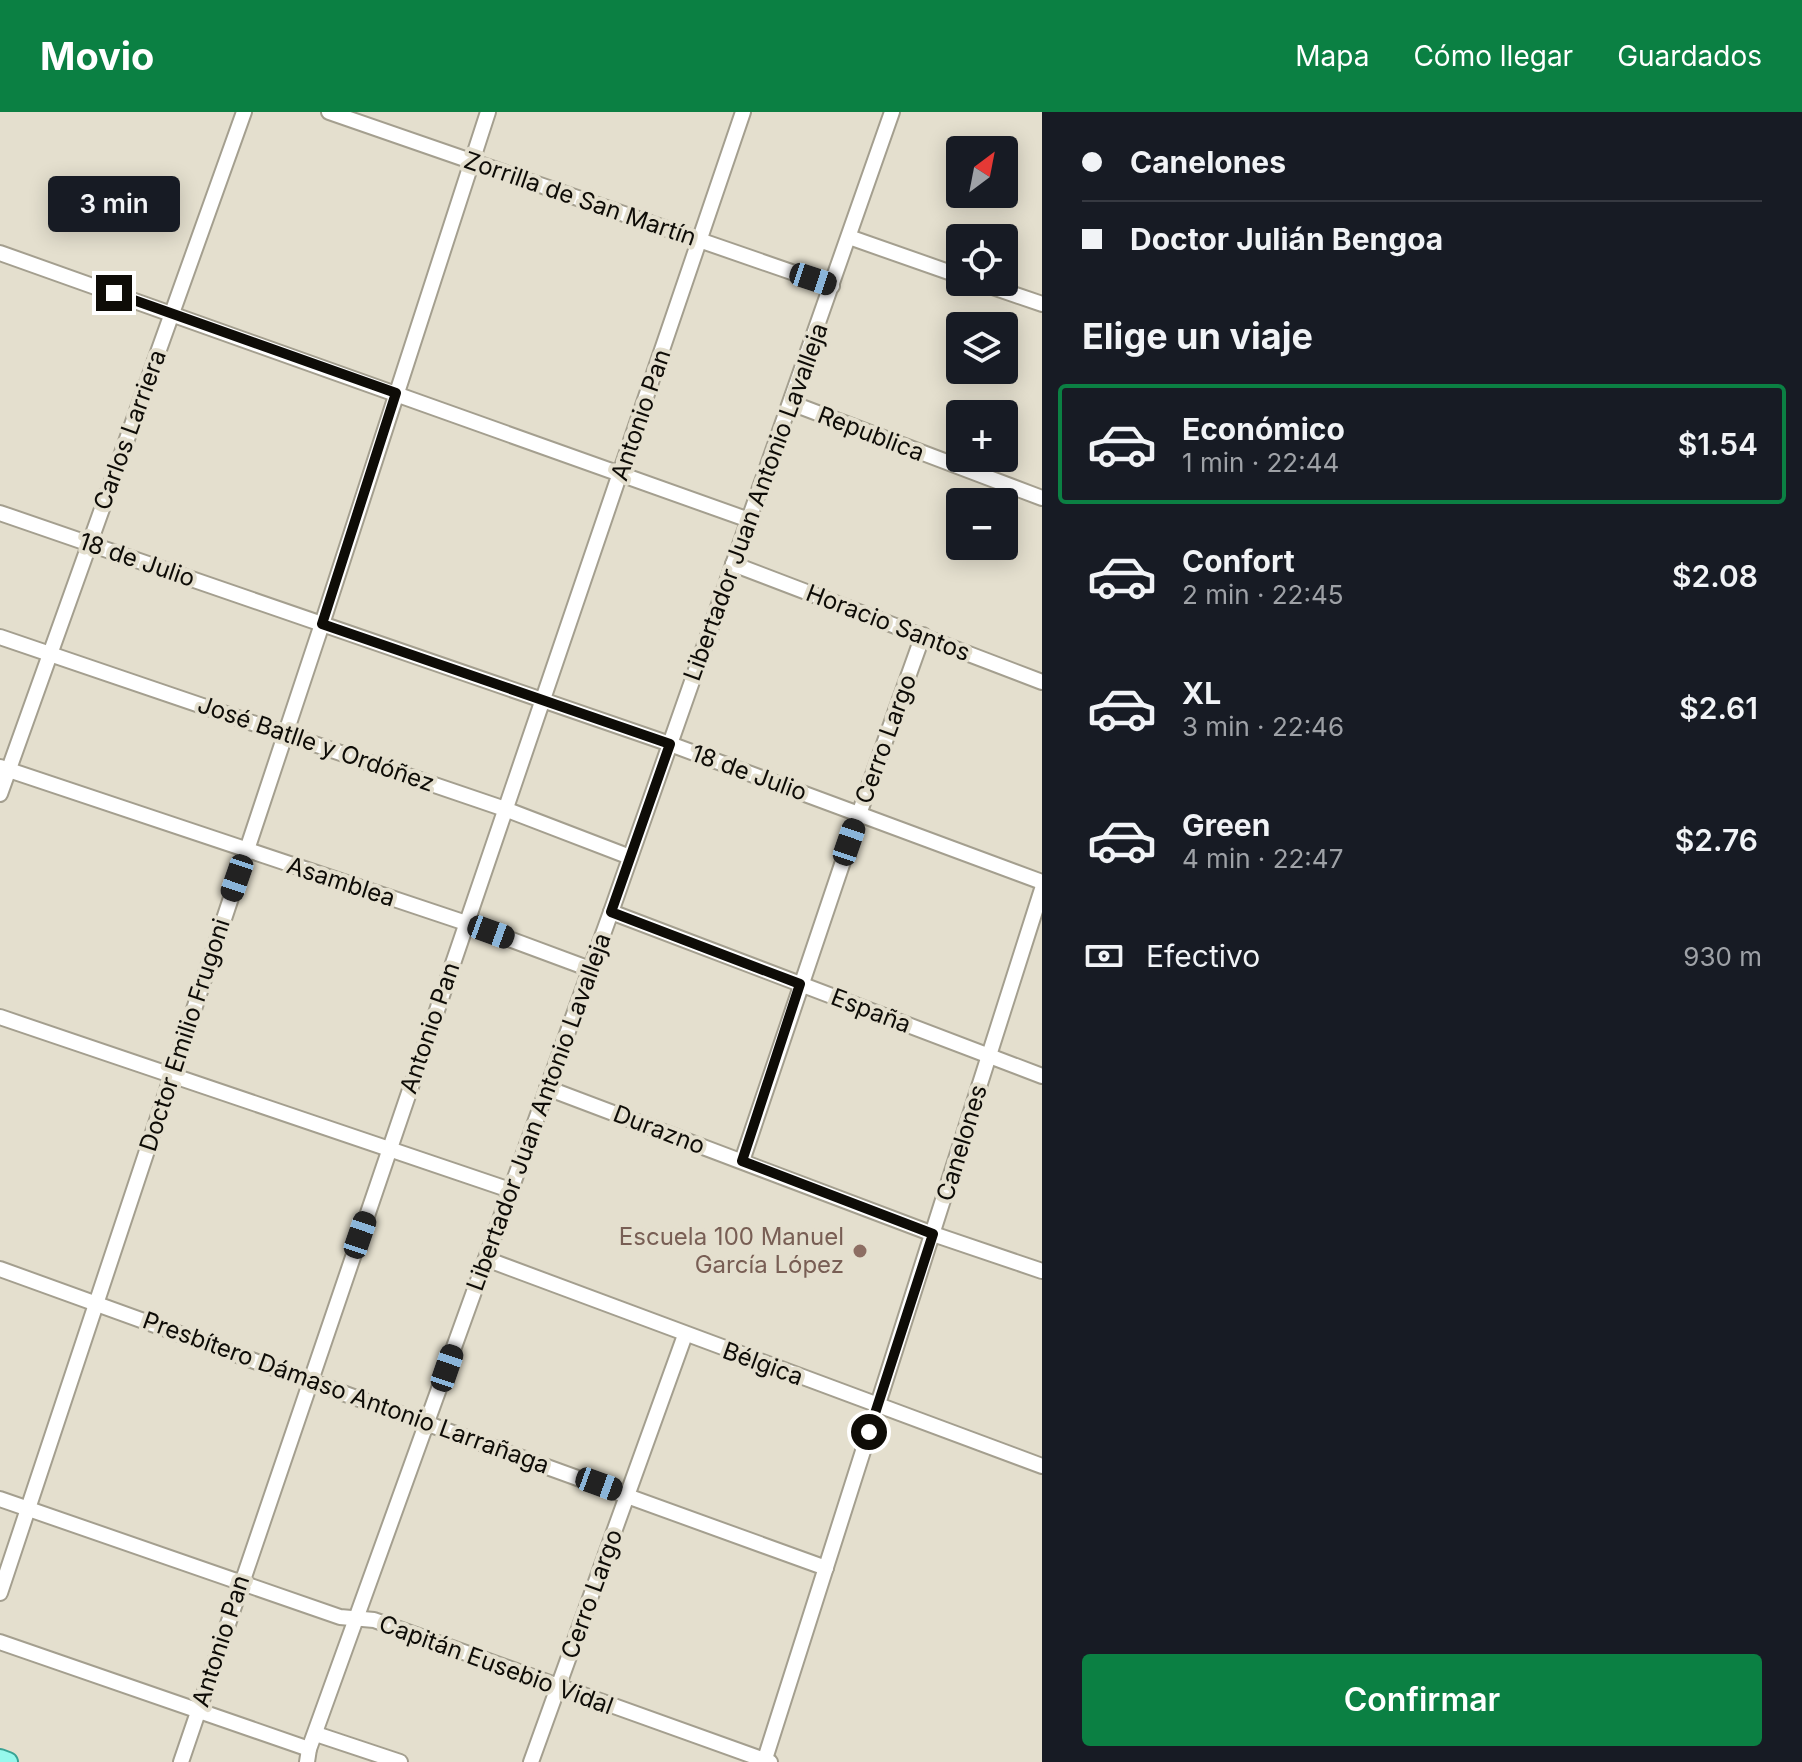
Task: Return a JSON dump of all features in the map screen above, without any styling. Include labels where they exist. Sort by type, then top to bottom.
[{"type":"main road","points":[[0,1759],[8,1762]]},
{"type":"street","name":"Carlos Larriera","points":[[0,794],[4,769],[50,655],[244,112]]},
{"type":"street","name":"Zorrilla de San Martín","points":[[329,112],[832,286]]},
{"type":"street","name":"Doctor Emilio Frugoni","points":[[0,1593],[322,624],[488,112]]},
{"type":"street","name":"Antonio Pan","points":[[181,1762],[743,112]]},
{"type":"street","name":"Libertador Juan Antonio Lavalleja","points":[[296,1762],[308,1756],[358,1619],[892,112]]},
{"type":"street","points":[[849,237],[946,271]]},
{"type":"street","points":[[0,253],[749,520]]},
{"type":"street","points":[[1018,296],[1042,304]]},
{"type":"street","name":"Republica","points":[[791,403],[1042,498]]},
{"type":"street","name":"18 de Julio","points":[[0,513],[670,744],[1042,882]]},
{"type":"street","name":"Horacio Santos","points":[[733,564],[1042,682]]},
{"type":"street","name":"Cerro Largo","points":[[742,1161],[800,984],[923,635]]},
{"type":"street","name":"José Batlle y Ordóñez","points":[[0,637],[505,809],[630,857]]},
{"type":"street","name":"Asamblea","points":[[4,769],[466,923],[590,969]]},
{"type":"street","name":"Canelones","points":[[766,1761],[1042,889]]},
{"type":"street","name":"España","points":[[611,912],[1042,1076]]},
{"type":"street","points":[[0,1017],[510,1190]]},
{"type":"street","name":"Durazno","points":[[547,1088],[933,1234],[1042,1271]]},
{"type":"street","name":"Bélgica","points":[[486,1259],[1042,1466]]},
{"type":"street","name":"Presbítero Dámaso Antonio Larrañaga","points":[[0,1269],[826,1568]]},
{"type":"street","name":"Cerro Largo","points":[[531,1762],[685,1335]]},
{"type":"street","name":"Capitán Eusebio Vidal","points":[[0,1499],[340,1617],[374,1620],[766,1761]]},
{"type":"street","points":[[0,1642],[198,1711],[308,1756]]},
{"type":"street","points":[[316,1734],[400,1762]]},
{"type":"place","name":"Escuela 100 Manuel García López","points":[[860,1251]]},
{"type":"route","points":[[114,293],[396,393],[322,624],[670,744],[611,912],[800,984],[742,1161],[933,1234],[869,1432]]}]
